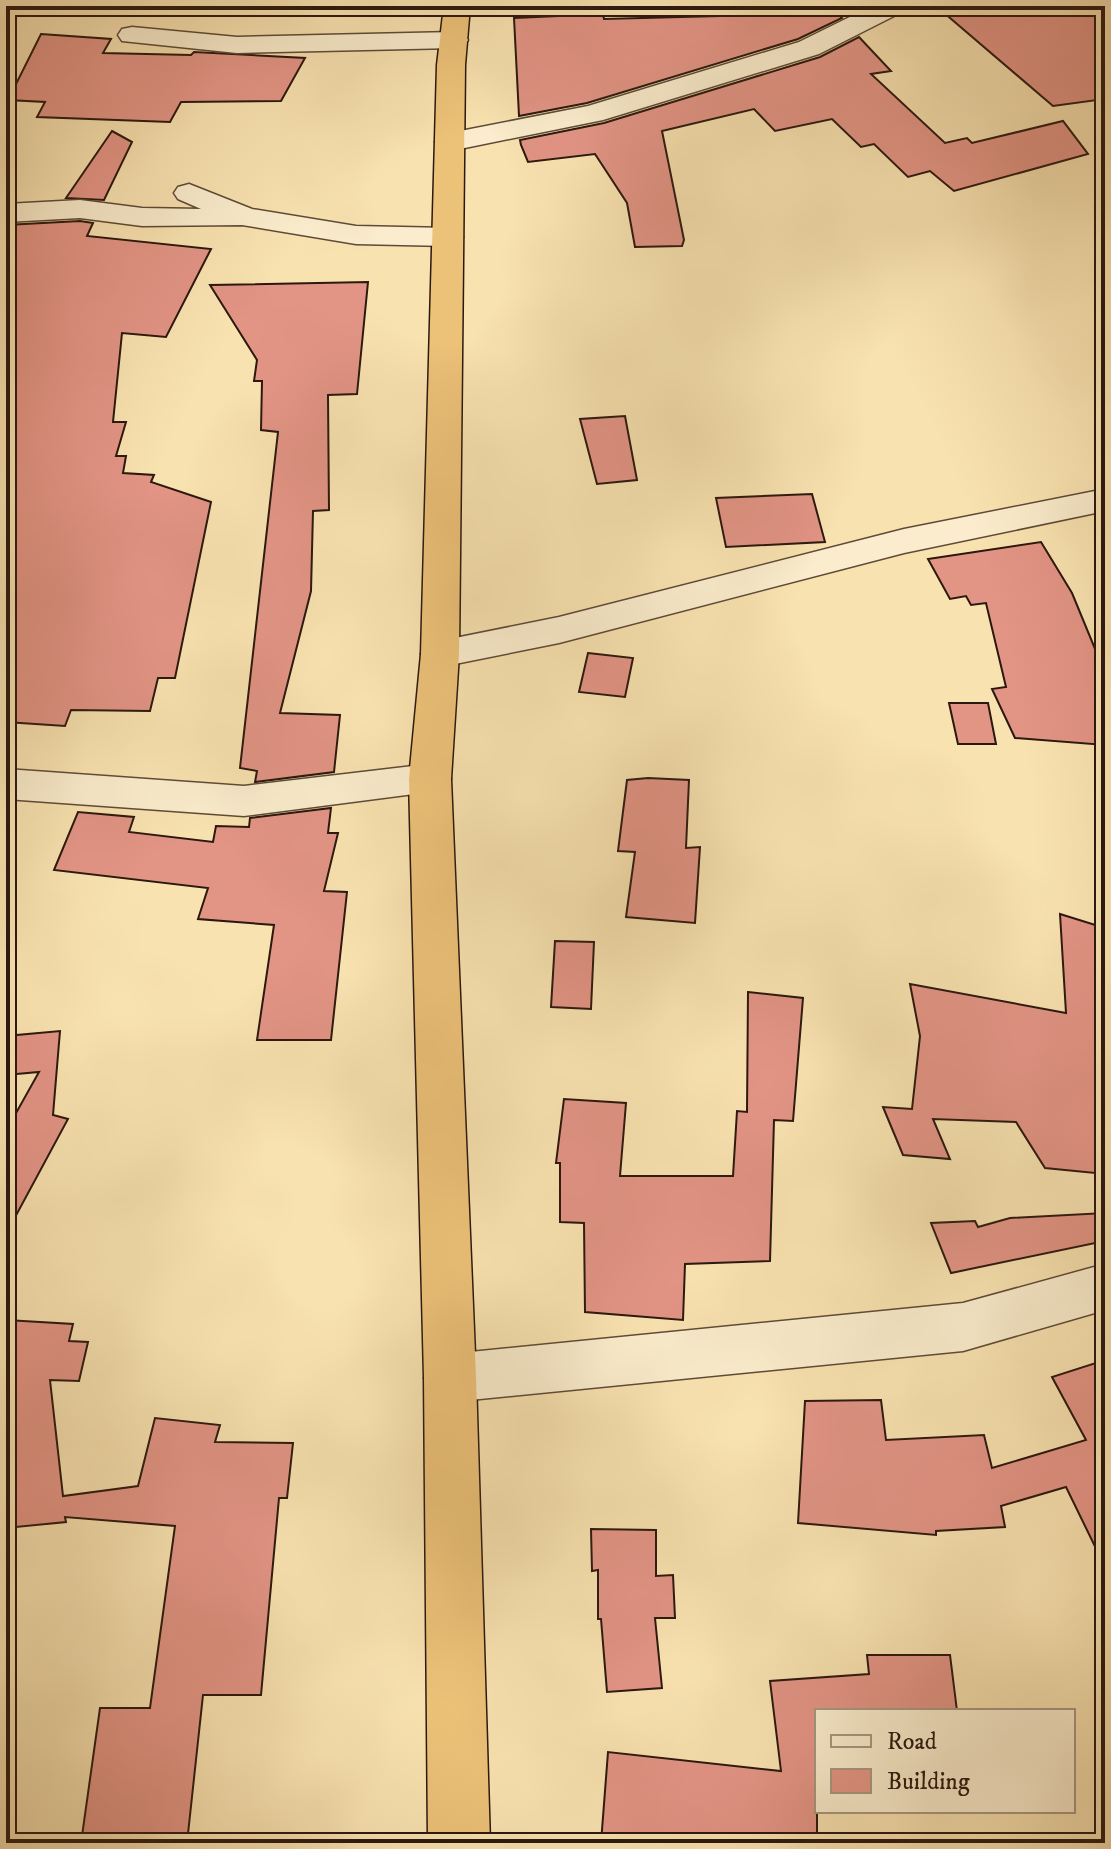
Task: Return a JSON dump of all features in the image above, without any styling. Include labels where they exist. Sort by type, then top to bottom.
[{"type":"highway","points":[[456,23],[450,142],[440,654],[430,779],[450,1378],[459,1843]]},
{"type":"street","points":[[450,142],[593,114],[809,48],[893,6]]},
{"type":"street","points":[[132,35],[237,45],[456,23]]},
{"type":"street","points":[[189,193],[245,217]]},
{"type":"street","points":[[6,213],[80,209],[142,217],[245,217],[356,235],[448,237]]},
{"type":"street","points":[[440,654],[559,630],[904,541],[1105,500]]},
{"type":"street","points":[[6,784],[244,801],[430,779]]},
{"type":"street","points":[[450,1378],[963,1327],[1105,1287]]},
{"type":"building","points":[[751,6],[831,6],[842,18],[798,39],[587,103],[519,116],[514,18],[603,14],[604,19],[757,15]]},
{"type":"building","points":[[936,6],[1105,6],[1105,99],[1053,106]]},
{"type":"building","points":[[41,34],[111,39],[103,53],[191,55],[194,52],[305,58],[281,101],[181,102],[170,122],[37,117],[45,102],[8,100]]},
{"type":"building","points":[[859,37],[891,71],[871,74],[945,143],[967,138],[972,143],[1063,121],[1088,154],[954,191],[930,171],[908,177],[874,144],[861,147],[832,119],[775,131],[754,109],[662,131],[684,240],[682,246],[635,247],[627,203],[595,154],[528,162],[521,145],[520,140],[604,123],[820,57]]},
{"type":"building","points":[[112,131],[132,142],[104,200],[66,198]]},
{"type":"building","points":[[93,223],[87,236],[211,249],[166,337],[122,333],[113,422],[126,422],[116,456],[126,456],[123,473],[154,475],[151,482],[211,502],[175,678],[158,678],[150,711],[71,710],[65,726],[6,722],[6,225]]},
{"type":"building","points":[[368,282],[357,394],[328,395],[329,510],[313,511],[311,591],[280,713],[340,715],[334,772],[255,782],[257,771],[240,768],[278,432],[261,430],[262,381],[254,381],[257,360],[210,285]]},
{"type":"building","points":[[625,416],[637,480],[597,484],[580,419]]},
{"type":"building","points":[[812,494],[825,542],[726,547],[716,498]]},
{"type":"building","points":[[1041,542],[1072,593],[1105,673],[1105,745],[1015,738],[992,689],[1006,687],[986,603],[971,605],[966,596],[950,599],[928,559]]},
{"type":"building","points":[[588,653],[633,658],[625,697],[579,692]]},
{"type":"building","points":[[949,703],[988,703],[996,744],[958,744]]},
{"type":"building","points":[[627,780],[689,780],[686,848],[700,847],[695,923],[626,917],[635,852],[618,851]]},
{"type":"building","points":[[331,808],[328,833],[338,833],[324,891],[347,892],[331,1040],[257,1040],[274,925],[198,919],[208,888],[54,870],[78,812],[134,817],[129,832],[213,842],[216,826],[249,827],[250,818]]},
{"type":"building","points":[[1060,914],[1105,928],[1105,1174],[1045,1168],[1016,1122],[933,1119],[950,1159],[903,1155],[883,1107],[912,1109],[920,1036],[910,984],[1066,1013]]},
{"type":"building","points":[[555,941],[594,942],[591,1009],[551,1007]]},
{"type":"building","points":[[748,992],[803,998],[793,1121],[774,1120],[770,1261],[685,1264],[683,1320],[585,1312],[584,1223],[560,1222],[560,1163],[556,1163],[564,1099],[626,1103],[620,1176],[733,1176],[737,1111],[747,1112]]},
{"type":"building","points":[[60,1031],[53,1115],[68,1119],[6,1234],[6,1131],[39,1072],[6,1075],[6,1036]]},
{"type":"building","points":[[1105,1213],[1105,1241],[951,1273],[931,1223],[975,1221],[978,1227],[1010,1218]]},
{"type":"building","points":[[6,1320],[73,1324],[69,1341],[88,1342],[79,1381],[50,1380],[63,1496],[138,1486],[155,1418],[220,1425],[215,1442],[293,1443],[287,1498],[279,1498],[261,1695],[203,1695],[187,1843],[81,1843],[100,1708],[150,1708],[175,1526],[65,1517],[66,1522],[6,1528]]},
{"type":"building","points":[[1105,1360],[1105,1567],[1066,1487],[1001,1506],[1005,1527],[936,1531],[936,1535],[798,1523],[805,1401],[881,1400],[886,1440],[984,1435],[992,1468],[1086,1440],[1052,1377]]},
{"type":"building","points":[[591,1529],[656,1530],[656,1576],[673,1575],[675,1618],[655,1618],[662,1688],[607,1692],[601,1619],[598,1619],[598,1570],[592,1571]]},
{"type":"building","points":[[867,1655],[950,1655],[957,1709],[815,1709],[817,1843],[601,1843],[608,1752],[781,1771],[770,1681],[869,1674]]}]
